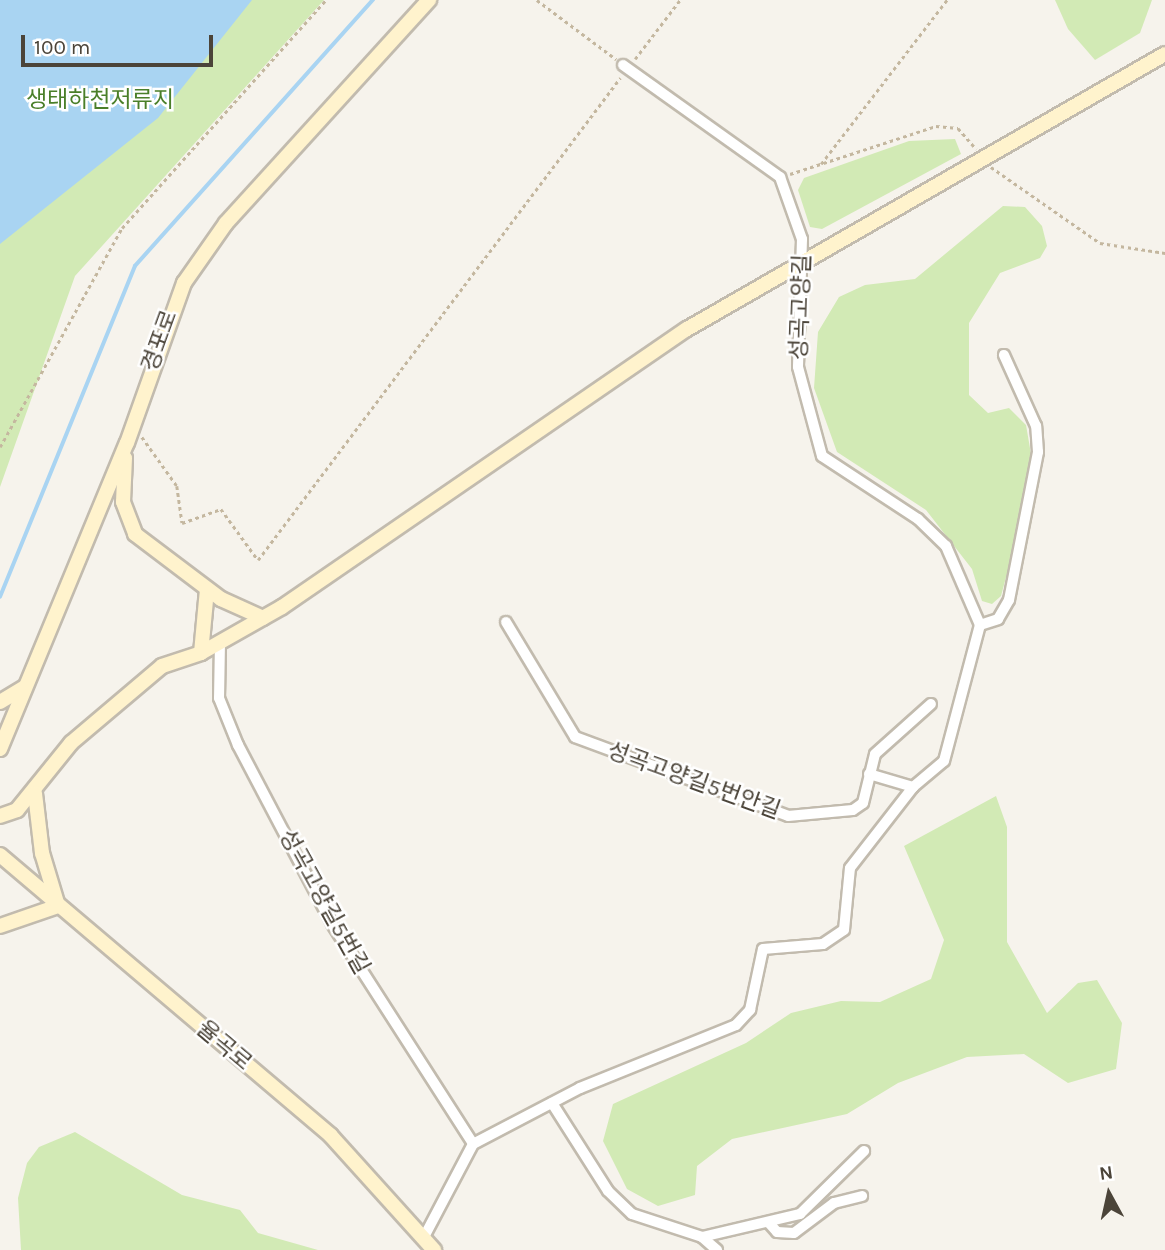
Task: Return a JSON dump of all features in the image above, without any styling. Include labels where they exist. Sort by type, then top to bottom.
[{"type":"street","name":"경포로","points":[[0,749],[127,443],[166,320],[202,253],[429,0]]},
{"type":"street","points":[[0,816],[35,793],[71,743],[107,708],[162,666],[201,653],[263,618],[687,329],[804,258],[1165,54]]},
{"type":"street","name":"성곡고양길","points":[[625,66],[780,177],[797,214],[804,258],[798,367],[822,456],[918,519],[946,547],[980,625]]},
{"type":"street","points":[[424,1237],[474,1144],[552,1103],[747,1018],[763,949],[823,944],[844,930],[850,868],[913,787],[944,761],[952,743],[980,625],[998,619],[1009,600],[1038,452],[1036,426],[1004,355]]},
{"type":"street","points":[[127,443],[124,502],[135,534],[207,590],[263,618]]},
{"type":"street","points":[[201,653],[207,590]]},
{"type":"street","name":"성곡고양길5번안길","points":[[506,622],[564,724],[592,745],[788,816],[853,810],[863,803],[875,754],[931,704]]},
{"type":"street","name":"성곡고양길5번길","points":[[220,642],[219,698],[238,745],[332,924],[474,1144]]},
{"type":"street","points":[[0,702],[25,687]]},
{"type":"street","points":[[869,774],[913,787]]},
{"type":"street","points":[[0,926],[58,906],[42,853],[35,793]]},
{"type":"street","name":"율곡로","points":[[0,855],[331,1136],[434,1250]]},
{"type":"street","points":[[552,1103],[608,1191],[632,1214],[702,1237],[717,1250]]},
{"type":"street","points":[[702,1237],[800,1214],[864,1151]]},
{"type":"street","points":[[769,1223],[777,1232],[794,1233],[834,1203],[862,1196]]},
{"type":"path","points":[[0,447],[122,228],[326,0]]},
{"type":"path","points":[[537,0],[625,66]]},
{"type":"path","points":[[131,424],[177,486],[182,523],[221,509],[258,560],[625,66],[680,0]]},
{"type":"path","points":[[820,165],[947,0]]},
{"type":"path","points":[[780,177],[936,126],[958,128],[1004,181],[1100,243],[1165,253]]},
{"type":"green space","name":"생태하천저류지","points":[[0,0],[324,0],[75,276],[0,487]]},
{"type":"green space","points":[[1055,0],[1152,0],[1140,33],[1095,60],[1068,29]]},
{"type":"green space","points":[[955,139],[961,154],[822,229],[810,227],[798,190],[804,178],[909,141]]},
{"type":"green space","points":[[1003,206],[1025,207],[1042,226],[1047,246],[1040,258],[1000,273],[969,323],[969,395],[988,413],[1009,408],[1026,425],[1031,454],[1013,551],[1001,596],[992,604],[982,601],[972,569],[926,510],[837,452],[814,388],[818,332],[839,297],[865,285],[915,279]]},
{"type":"green space","points":[[996,796],[1007,827],[1007,942],[1047,1013],[1078,983],[1097,980],[1122,1023],[1116,1069],[1068,1083],[1024,1054],[967,1057],[898,1083],[847,1114],[732,1139],[697,1166],[695,1195],[658,1206],[627,1189],[603,1141],[613,1104],[746,1043],[791,1013],[841,1001],[880,1002],[931,979],[944,940],[904,846]]},
{"type":"green space","points":[[75,1132],[182,1195],[240,1210],[258,1233],[318,1250],[21,1250],[18,1198],[27,1163],[39,1147]]},
{"type":"water","name":"생태하천저류지","points":[[0,0],[252,0],[158,118],[0,244]]},
{"type":"waterway","points":[[0,597],[135,266],[373,0]]}]
